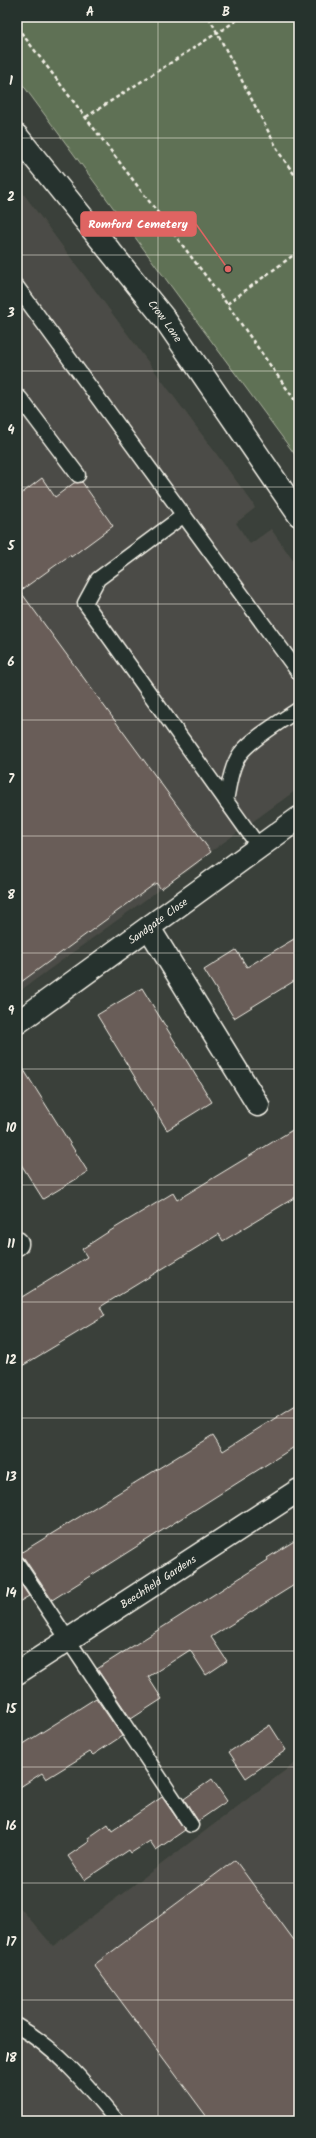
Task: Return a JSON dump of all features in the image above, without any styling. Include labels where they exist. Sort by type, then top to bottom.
[{"type":"street","name":"Crow Lane","points":[[17,136],[164,318],[299,515]]},
{"type":"street","name":"Sandgate Close","points":[[17,1023],[259,847],[297,823]]},
{"type":"street","points":[[148,928],[258,1105]]},
{"type":"street","name":"Beechfield Gardens","points":[[17,1674],[299,1490]]},
{"type":"lane","points":[[17,287],[299,673]]},
{"type":"lane","points":[[17,400],[20,398],[78,475]]},
{"type":"lane","points":[[184,515],[98,579],[85,603],[259,847]]},
{"type":"lane","points":[[226,801],[232,772],[240,754],[248,746],[299,709]]},
{"type":"lane","points":[[17,1563],[67,1641],[191,1825]]},
{"type":"lane","points":[[17,2026],[46,2045],[66,2063],[88,2086],[116,2121]]},
{"type":"path","points":[[209,17],[280,154],[299,181]]},
{"type":"path","points":[[86,118],[218,34],[242,17]]},
{"type":"path","points":[[17,27],[227,304],[299,406]]},
{"type":"path","points":[[227,304],[299,251]]},
{"type":"shaded area","points":[[17,185],[252,502],[255,508],[236,523],[250,544],[271,529],[299,569],[299,788],[198,861],[199,863],[184,874],[182,873],[17,993]]},
{"type":"shaded area","points":[[299,1760],[299,2121],[17,2121],[17,1904],[53,1946]]},
{"type":"green space","points":[[17,17],[299,17],[299,460],[17,77]]},
{"type":"building","points":[[42,478],[55,497],[74,483],[82,482],[113,526],[71,557],[70,555],[20,591],[211,852],[161,889],[156,883],[17,985],[17,497]]},
{"type":"building","points":[[299,936],[299,978],[234,1018],[204,970],[236,950],[247,967]]},
{"type":"building","points":[[142,988],[212,1102],[167,1130],[97,1015]]},
{"type":"building","points":[[17,1059],[88,1172],[43,1199],[17,1158]]},
{"type":"building","points":[[299,1126],[299,1195],[223,1241],[219,1234],[100,1307],[105,1316],[17,1369],[17,1300],[87,1257],[82,1249],[105,1234],[173,1193],[177,1200]]},
{"type":"building","points":[[299,1403],[299,1444],[52,1600],[24,1558],[17,1555],[213,1435],[223,1451]]},
{"type":"building","points":[[299,1538],[299,1582],[211,1637],[227,1661],[206,1675],[190,1650],[148,1677],[162,1699],[131,1719],[97,1669],[268,1560],[267,1558]]},
{"type":"building","points":[[17,1578],[29,1596],[17,1603]]},
{"type":"building","points":[[96,1698],[122,1736],[93,1755],[90,1752],[46,1779],[42,1773],[17,1789],[17,1748]]},
{"type":"building","points":[[270,1725],[286,1750],[246,1778],[229,1752]]},
{"type":"building","points":[[212,1779],[227,1801],[198,1821],[184,1799]]},
{"type":"building","points":[[162,1797],[185,1830],[156,1850],[150,1841],[131,1853],[129,1850],[84,1880],[68,1856],[90,1841],[88,1838],[108,1824],[112,1831]]},
{"type":"building","points":[[235,1860],[299,1947],[299,2121],[210,2121],[94,1965]]},
{"type":"place","name":"Romford Cemetery","points":[[228,269]]}]
